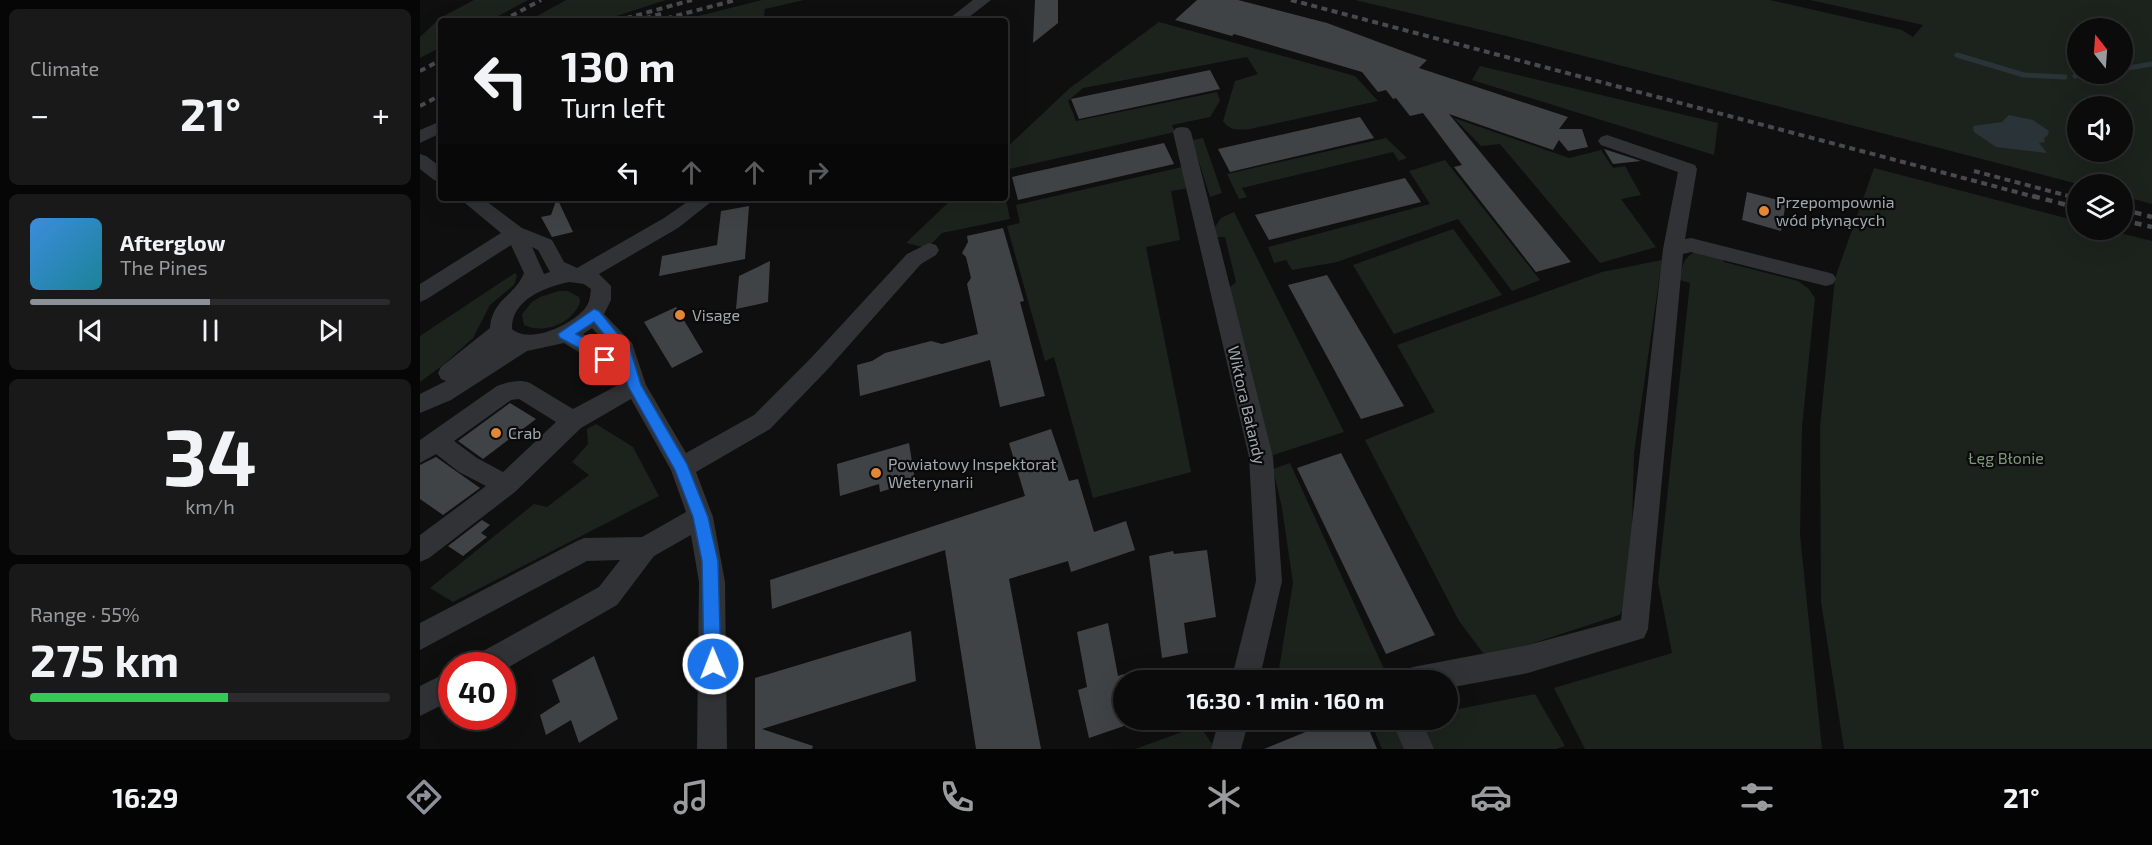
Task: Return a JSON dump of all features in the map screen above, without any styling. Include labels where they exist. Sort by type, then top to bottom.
[{"type":"street","points":[[958,18],[983,0]]},
{"type":"street","points":[[420,137],[438,128]]},
{"type":"street","name":"Wiktora Bałandy","points":[[1182,132],[1261,457],[1269,581],[1248,670]]},
{"type":"street","points":[[1458,672],[1528,659],[1634,628],[1673,249],[1688,169],[1607,141]]},
{"type":"street","points":[[420,160],[438,174]]},
{"type":"street","points":[[473,201],[515,233],[545,245],[557,267],[596,281],[601,286],[603,295],[594,314],[586,322],[565,334],[537,342],[523,342],[513,340],[502,331]]},
{"type":"street","points":[[601,286],[671,223],[702,201]]},
{"type":"street","points":[[502,331],[502,316],[509,305],[528,289],[544,281],[575,275],[671,223]]},
{"type":"street","points":[[515,233],[534,273],[528,289]]},
{"type":"street","points":[[420,294],[515,233]]},
{"type":"street","points":[[1673,249],[1691,245],[1826,279]]},
{"type":"street","points":[[682,468],[762,422],[819,364],[914,259],[929,250]]},
{"type":"street","points":[[594,314],[624,349],[635,386],[682,468],[700,517],[712,582],[712,749]]},
{"type":"street","points":[[420,399],[428,388],[502,331]]},
{"type":"street","points":[[565,334],[590,348],[635,386]]},
{"type":"street","points":[[420,404],[443,394],[523,342]]},
{"type":"street","points":[[420,550],[506,485],[573,422],[635,386]]},
{"type":"street","points":[[428,447],[505,392],[522,389],[573,422]]},
{"type":"street","points":[[428,447],[506,485]]},
{"type":"street","points":[[509,652],[608,596],[645,548],[700,517]]},
{"type":"street","points":[[427,626],[584,550],[645,548]]},
{"type":"street","points":[[420,702],[438,692]]},
{"type":"street","points":[[1226,749],[1231,730]]},
{"type":"street","points":[[1410,730],[1419,749]]},
{"type":"green space","points":[[474,0],[528,0],[495,18],[440,18]]},
{"type":"green space","points":[[566,0],[666,0],[610,18],[533,18]]},
{"type":"green space","points":[[762,0],[804,0],[765,9],[764,18],[691,18]]},
{"type":"green space","points":[[1355,0],[1770,0],[1902,30],[1913,37],[1923,25],[1810,0],[2152,0],[2152,204],[2133,199],[2133,174],[2067,174],[2067,181],[1507,36]]},
{"type":"green space","points":[[438,20],[438,49],[420,58],[420,37]]},
{"type":"green space","points":[[1159,22],[1355,76],[1378,101],[1250,129],[1231,128],[1223,121],[1235,81],[1258,74],[1247,57],[1083,88],[1068,101],[1076,121],[1217,92],[1220,101],[1210,117],[1172,125],[1175,132],[1008,169],[1008,146],[1070,88]]},
{"type":"green space","points":[[1480,66],[1718,123],[1714,155],[1472,80]]},
{"type":"green space","points":[[1454,118],[1569,158],[1601,150],[1613,168],[1625,166],[1641,195],[1621,199],[1656,247],[1600,263],[1500,144],[1481,146]]},
{"type":"green space","points":[[1203,138],[1222,193],[1210,197],[1192,140]]},
{"type":"green space","points":[[1386,138],[1407,158],[1399,161],[1393,152],[1242,188],[1247,197],[1239,199],[1227,174]]},
{"type":"green space","points":[[1445,160],[1540,280],[1512,291],[1458,219],[1337,262],[1292,270],[1286,260],[1274,263],[1268,247],[1430,204],[1409,171]]},
{"type":"green space","points":[[1182,167],[1189,188],[1171,191],[1180,240],[1146,247],[1191,472],[1093,498],[1054,357],[1045,361],[1007,226],[1020,223],[1016,205]]},
{"type":"green space","name":"Łęg Błonie","points":[[1874,168],[2067,218],[2067,240],[2133,240],[2133,236],[2152,241],[2152,749],[1844,749],[1821,602],[1820,427],[1835,278]]},
{"type":"green space","points":[[950,201],[1006,201],[1010,219],[942,233],[927,248],[906,243]]},
{"type":"green space","points":[[1234,212],[1344,432],[1270,456],[1229,288],[1236,282],[1225,237],[1217,237],[1215,227],[1221,218]]},
{"type":"green space","points":[[1453,229],[1502,295],[1394,334],[1353,265]]},
{"type":"green space","points":[[1699,251],[1722,258],[1724,262],[1798,281],[1808,288],[1815,298],[1802,427],[1800,535],[1822,749],[1585,749],[1554,688],[1672,653],[1658,582],[1690,283],[1680,280],[1686,258]]},
{"type":"green space","points":[[1662,260],[1634,453],[1630,600],[1619,615],[1500,654],[1483,653],[1459,621],[1365,440],[1435,412],[1397,345],[1602,272]]},
{"type":"green space","points":[[515,273],[517,276],[514,285],[490,305],[473,338],[420,382],[420,336]]},
{"type":"green space","points":[[559,291],[568,291],[579,297],[580,302],[571,316],[549,328],[540,329],[524,325],[522,314],[532,302]]},
{"type":"green space","points":[[596,424],[633,447],[659,496],[453,602],[430,588],[534,504],[547,507],[589,475],[572,462],[588,444],[587,429]]},
{"type":"green space","points":[[1290,463],[1384,669],[1279,670],[1293,583],[1282,508],[1273,469]]},
{"type":"green space","points":[[1535,694],[1565,746],[1556,749],[1428,749],[1421,730],[1458,730],[1458,709]]},
{"type":"green space","points":[[1374,730],[1399,730],[1406,749],[1382,749]]},
{"type":"green space","points":[[1203,731],[1212,744],[1211,749],[1135,749],[1182,732]]},
{"type":"shaded area","points":[[2009,115],[2033,120],[2049,131],[2044,138],[2045,142],[2039,143],[2047,153],[1996,147],[1974,132],[1973,126],[2002,122]]},
{"type":"building","points":[[1035,0],[1058,0],[1058,23],[1033,43]]},
{"type":"building","points":[[1197,0],[1238,0],[1327,23],[1427,60],[1419,68],[1568,117],[1559,129],[1582,129],[1588,147],[1568,151],[1559,140],[1553,150],[1449,114],[1571,262],[1536,272],[1454,167],[1462,165],[1423,113],[1410,116],[1396,98],[1393,99],[1386,90],[1378,92],[1362,72],[1234,34],[1232,36],[1175,20]]},
{"type":"building","points":[[1210,70],[1220,89],[1079,119],[1071,99]]},
{"type":"building","points":[[1360,117],[1374,138],[1230,172],[1218,149]]},
{"type":"building","points":[[1164,143],[1174,164],[1018,200],[1012,177]]},
{"type":"building","points":[[1604,149],[1641,161],[1613,164]]},
{"type":"building","points":[[1405,178],[1421,202],[1269,240],[1255,215]]},
{"type":"building","name":"Przepompownia wód płynących","points":[[1747,192],[1786,202],[1781,231],[1742,220]]},
{"type":"building","points":[[556,201],[558,201],[573,232],[552,237],[541,217],[551,215]]},
{"type":"building","points":[[749,206],[745,259],[659,276],[662,256],[717,245],[721,211]]},
{"type":"building","points":[[1003,228],[1024,301],[1020,302],[1045,396],[1000,407],[990,360],[860,396],[857,365],[872,361],[885,353],[931,341],[942,344],[978,334],[967,284],[971,278],[966,257],[962,253],[968,242],[967,236]]},
{"type":"building","points":[[770,261],[768,302],[736,309],[739,276]]},
{"type":"building","points":[[1327,275],[1404,406],[1361,419],[1288,285]]},
{"type":"building","points":[[676,307],[703,352],[672,368],[644,322]]},
{"type":"building","points":[[510,403],[536,419],[483,459],[458,441]]},
{"type":"building","points":[[1051,429],[1069,481],[1078,479],[1094,532],[1126,521],[1135,550],[1071,572],[1068,561],[1009,579],[1041,749],[976,749],[945,550],[772,609],[770,580],[1025,496],[1009,443]]},
{"type":"building","name":"Powiatowy Inspektorat Weterynarii","points":[[909,443],[915,481],[880,492],[879,484],[840,496],[837,464]]},
{"type":"building","points":[[1341,453],[1435,635],[1386,654],[1297,468]]},
{"type":"building","points":[[436,457],[480,488],[443,515],[420,499],[420,465]]},
{"type":"building","points":[[482,520],[490,525],[481,533],[487,537],[463,556],[448,546]]},
{"type":"building","points":[[1207,550],[1216,617],[1184,623],[1188,653],[1162,658],[1149,556],[1173,551],[1174,554]]},
{"type":"building","points":[[1108,623],[1117,670],[1113,670],[1113,730],[1089,738],[1078,690],[1087,687],[1077,632]]},
{"type":"building","points":[[911,631],[916,681],[762,729],[813,746],[812,749],[755,749],[755,678]]},
{"type":"building","points":[[594,656],[618,719],[579,743],[571,720],[546,735],[540,715],[560,702],[552,680]]},
{"type":"building","points":[[1311,730],[1369,730],[1377,749],[1264,749]]},
{"type":"waterway","points":[[1957,55],[2024,75],[2065,77]]},
{"type":"waterway","points":[[2133,67],[2152,64]]},
{"type":"railway","points":[[508,18],[541,0]]},
{"type":"railway","points":[[627,18],[692,0]]},
{"type":"railway","points":[[667,18],[736,0]]},
{"type":"railway","points":[[1291,0],[2039,198]]},
{"type":"railway","points":[[646,18],[664,13]]},
{"type":"railway","points":[[420,71],[438,62]]},
{"type":"railway","points":[[420,106],[438,97]]},
{"type":"railway","points":[[1974,171],[2067,196]]},
{"type":"railway","points":[[2033,196],[2067,205]]},
{"type":"railway","points":[[2133,212],[2152,217]]},
{"type":"railway","points":[[2133,223],[2152,227]]},
{"type":"place","name":"Przepompownia wód płynących","points":[[1764,211]]},
{"type":"place","name":"Visage","points":[[680,315]]},
{"type":"place","name":"Crab","points":[[496,433]]},
{"type":"place","name":"Powiatowy Inspektorat Weterynarii","points":[[876,473]]},
{"type":"route","points":[[605,360],[590,348],[565,334],[586,322],[594,314],[624,349],[635,386],[682,468],[700,517],[710,561],[713,664]]}]
